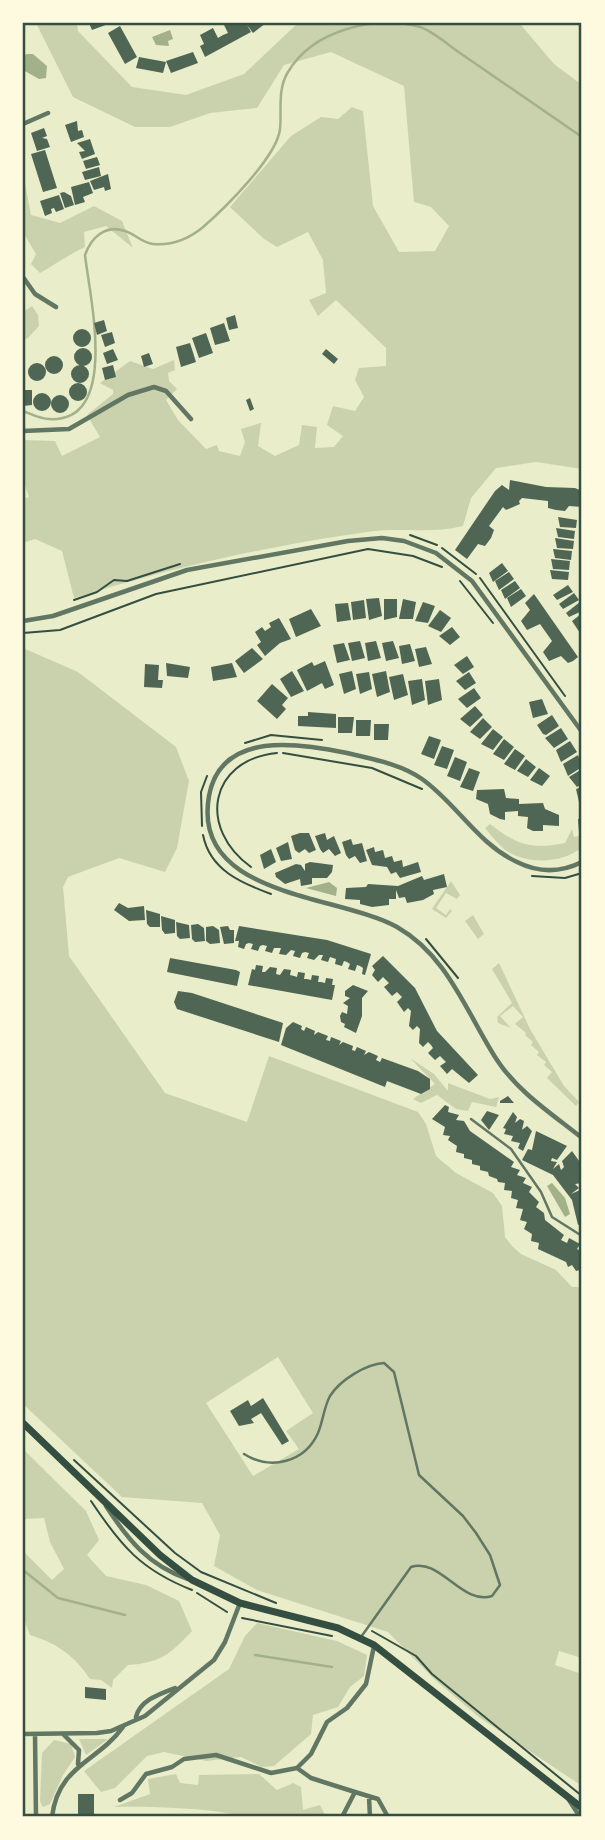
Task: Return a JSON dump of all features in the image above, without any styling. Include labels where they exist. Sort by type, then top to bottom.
[{"type":"main road","points":[[23,1423],[192,1580],[240,1603],[338,1628],[361,1637],[582,1808]]},
{"type":"street","points":[[23,124],[48,113]]},
{"type":"street","points":[[23,277],[35,294],[56,307]]},
{"type":"street","points":[[23,431],[69,429],[128,394],[154,387],[166,391],[191,419]]},
{"type":"street","points":[[23,621],[53,616],[187,570],[348,541],[382,538],[404,541],[436,553],[465,574],[582,732]]},
{"type":"street","points":[[582,862],[548,871],[514,861],[489,843],[419,777],[374,760],[308,745],[259,746],[240,753],[219,772],[209,796],[212,841],[231,863],[244,873],[282,891],[373,916],[427,947],[498,1061],[514,1081],[582,1138]]},
{"type":"street","points":[[98,1494],[125,1536],[152,1563],[192,1580]]},
{"type":"street","points":[[52,1817],[61,1787],[77,1766],[111,1741],[123,1727],[136,1717],[151,1712],[214,1660],[240,1603]]},
{"type":"street","points":[[120,1800],[132,1793],[146,1774],[172,1767],[184,1759],[216,1755],[271,1773],[297,1768],[311,1754],[327,1722],[347,1708],[366,1684],[374,1645]]},
{"type":"street","points":[[136,1717],[139,1708],[146,1702],[179,1687]]},
{"type":"street","points":[[23,1734],[97,1733],[123,1727]]},
{"type":"street","points":[[35,1734],[36,1817]]},
{"type":"street","points":[[63,1734],[71,1738],[79,1750],[77,1766]]},
{"type":"street","points":[[297,1768],[311,1778],[378,1799],[388,1817]]},
{"type":"street","points":[[342,1817],[355,1792]]},
{"type":"street","points":[[565,1795],[580,1817]]},
{"type":"street","points":[[369,1797],[370,1817]]},
{"type":"lane","points":[[471,1119],[503,1143],[534,1181],[552,1217],[582,1236]]},
{"type":"lane","points":[[244,1454],[273,1464],[295,1458],[313,1442],[327,1401],[337,1387],[372,1364],[384,1363],[394,1372],[419,1475],[457,1510],[476,1534],[490,1555],[500,1585],[492,1596],[478,1597],[418,1564],[405,1571],[361,1637]]},
{"type":"path","points":[[402,533],[439,546],[477,575],[567,699]]},
{"type":"path","points":[[23,633],[60,629],[156,594],[368,550],[413,556],[445,569]]},
{"type":"path","points":[[67,603],[97,592],[114,580],[127,581],[185,563]]},
{"type":"path","points":[[458,579],[497,628]]},
{"type":"path","points":[[239,746],[271,735],[332,742]]},
{"type":"path","points":[[257,871],[237,856],[226,843],[217,811],[222,784],[230,772],[248,759],[265,754],[301,754],[372,768],[407,780],[425,790]]},
{"type":"path","points":[[207,777],[201,792],[201,815],[209,853],[233,877],[271,894]]},
{"type":"path","points":[[523,872],[550,879],[582,873]]},
{"type":"path","points":[[421,935],[433,944],[460,981]]},
{"type":"path","points":[[71,1457],[175,1553],[201,1572],[284,1605]]},
{"type":"path","points":[[92,1502],[117,1541],[146,1568],[236,1615],[335,1637]]},
{"type":"path","points":[[367,1629],[384,1635],[416,1656],[432,1674],[582,1796]]},
{"type":"shaded area","points":[[36,23],[77,23],[78,31],[132,87],[186,95],[244,74],[298,23],[522,23],[554,64],[582,85],[582,469],[536,462],[496,468],[471,498],[463,526],[439,530],[379,531],[293,544],[146,577],[74,598],[62,551],[35,539],[23,543],[23,499],[29,497],[23,479],[23,440],[55,441],[62,456],[100,437],[87,415],[113,394],[113,390],[100,383],[130,361],[153,369],[174,360],[175,370],[168,373],[169,381],[177,389],[166,400],[178,420],[206,449],[217,445],[219,451],[240,456],[245,442],[241,429],[261,423],[258,446],[275,456],[299,445],[302,425],[317,427],[315,448],[334,447],[343,436],[327,425],[333,406],[355,411],[364,397],[355,380],[359,368],[386,366],[386,348],[336,300],[318,316],[309,300],[326,293],[323,260],[308,232],[277,247],[264,239],[230,207],[291,136],[321,117],[338,119],[352,107],[363,111],[373,206],[399,252],[435,251],[449,226],[431,207],[414,202],[404,86],[331,52],[284,65],[257,108],[210,113],[170,127],[135,127],[73,97]]},
{"type":"shaded area","points":[[170,30],[173,39],[168,41],[169,46],[156,45],[152,37]]},
{"type":"shaded area","points":[[33,54],[47,66],[46,78],[39,79],[23,70],[23,56]]},
{"type":"shaded area","points":[[23,173],[31,215],[60,223],[94,206],[122,221],[133,248],[106,226],[84,232],[85,247],[40,273],[31,264],[36,254],[23,232]]},
{"type":"shaded area","points":[[32,306],[38,315],[39,326],[23,340],[23,312]]},
{"type":"shaded area","points":[[23,648],[78,672],[176,747],[189,781],[177,848],[165,872],[119,858],[68,877],[63,887],[69,956],[165,1093],[247,1122],[269,1056],[418,1112],[426,1124],[436,1156],[456,1173],[493,1193],[502,1206],[505,1237],[512,1246],[521,1254],[556,1270],[572,1287],[578,1287],[582,1293],[582,1658],[559,1651],[555,1665],[582,1674],[582,1786],[480,1718],[434,1679],[388,1632],[257,1590],[214,1566],[220,1535],[202,1503],[122,1497],[23,1404]],"holes":[[[278,1357],[313,1413],[286,1431],[299,1449],[253,1476],[206,1403]]]},
{"type":"shaded area","points":[[490,824],[508,837],[533,846],[565,843],[572,829],[574,837],[582,835],[582,847],[565,857],[555,859],[522,858],[499,844],[485,828]]},
{"type":"shaded area","points":[[451,881],[460,895],[457,899],[446,893],[436,908],[446,915],[450,909],[452,911],[446,918],[432,909]]},
{"type":"shaded area","points":[[329,882],[337,888],[336,896],[306,888]]},
{"type":"shaded area","points":[[473,915],[484,934],[478,939],[465,921]]},
{"type":"shaded area","points":[[499,963],[530,1029],[564,1086],[579,1102],[576,1106],[547,1078],[552,1072],[544,1065],[546,1062],[537,1055],[539,1052],[531,1045],[533,1042],[515,1024],[523,1017],[513,1006],[500,1016],[511,1028],[498,1023],[497,1017],[512,1003],[492,969]]},
{"type":"shaded area","points":[[410,1058],[434,1074],[448,1091],[448,1083],[490,1099],[499,1097],[496,1107],[472,1102],[468,1111],[456,1109],[437,1095],[421,1103],[413,1099],[435,1084]]},
{"type":"shaded area","points":[[552,1183],[565,1198],[570,1214],[565,1217],[547,1186]]},
{"type":"shaded area","points":[[23,1449],[86,1511],[99,1540],[87,1555],[106,1576],[146,1585],[179,1601],[192,1631],[164,1656],[149,1662],[128,1665],[113,1680],[112,1688],[101,1680],[90,1679],[78,1663],[57,1647],[30,1635],[23,1616],[23,1551],[52,1580],[64,1569],[50,1542],[44,1518],[23,1519]]},
{"type":"shaded area","points":[[257,1623],[337,1641],[367,1655],[364,1676],[350,1687],[338,1707],[313,1715],[311,1734],[274,1766],[262,1767],[241,1757],[206,1761],[164,1752],[147,1756],[115,1788],[101,1792],[84,1771],[229,1669],[245,1636]]},
{"type":"shaded area","points":[[79,1739],[106,1739],[107,1740],[86,1755]]},
{"type":"shaded area","points":[[54,1740],[71,1744],[75,1757],[63,1775],[50,1804],[43,1807],[40,1801],[42,1753]]},
{"type":"shaded area","points":[[176,1774],[180,1783],[198,1785],[199,1775],[259,1774],[277,1790],[293,1783],[301,1787],[303,1810],[320,1805],[326,1817],[239,1817],[200,1810],[114,1807],[150,1794],[148,1779]]},
{"type":"building","points":[[89,23],[111,23],[92,30]]},
{"type":"building","points":[[223,23],[266,23],[253,33],[247,25],[251,32],[205,57],[200,46],[204,44],[200,35],[213,28],[218,38],[228,33]]},
{"type":"building","points":[[120,26],[137,57],[125,64],[108,33]]},
{"type":"building","points":[[193,52],[198,63],[171,73],[166,61]]},
{"type":"building","points":[[139,57],[166,62],[163,73],[136,68]]},
{"type":"building","points":[[77,121],[78,131],[82,130],[84,137],[71,142],[65,125]]},
{"type":"building","points":[[44,128],[47,136],[42,138],[47,139],[50,147],[37,151],[31,133]]},
{"type":"building","points":[[90,139],[95,154],[82,159],[79,152],[85,151],[77,143]]},
{"type":"building","points":[[45,150],[57,188],[43,192],[31,154]]},
{"type":"building","points":[[97,157],[100,165],[86,169],[83,161]]},
{"type":"building","points":[[99,167],[101,176],[85,180],[82,172]]},
{"type":"building","points":[[108,174],[111,189],[105,191],[104,187],[94,190],[90,181]]},
{"type":"building","points":[[89,182],[93,193],[83,197],[85,202],[75,205],[71,187]]},
{"type":"building","points":[[60,193],[71,196],[74,205],[65,208]]},
{"type":"building","points":[[59,195],[64,209],[56,212],[54,208],[51,209],[52,213],[45,216],[40,201]]},
{"type":"building","points":[[235,315],[238,328],[229,330],[226,318]]},
{"type":"building","points":[[104,320],[107,331],[97,335],[94,323]]},
{"type":"building","points":[[224,323],[230,341],[215,345],[210,328]]},
{"type":"building","points":[[82,329],[88,332],[91,338],[88,344],[82,347],[76,344],[73,338],[76,332]]},
{"type":"building","points":[[112,332],[115,343],[105,347],[101,335]]},
{"type":"building","points":[[206,333],[213,353],[199,358],[192,338]]},
{"type":"building","points":[[190,343],[196,362],[181,367],[176,347]]},
{"type":"building","points":[[83,348],[89,351],[92,357],[89,363],[83,366],[77,363],[74,357],[77,351]]},
{"type":"building","points":[[113,349],[118,360],[107,364],[103,353]]},
{"type":"building","points":[[326,349],[338,359],[334,364],[322,354]]},
{"type":"building","points":[[149,353],[153,364],[144,367],[141,356]]},
{"type":"building","points":[[54,356],[60,359],[63,365],[60,371],[54,374],[48,371],[45,365],[48,359]]},
{"type":"building","points":[[37,363],[43,366],[46,372],[43,378],[37,381],[31,378],[28,372],[31,366]]},
{"type":"building","points":[[80,365],[86,368],[89,374],[86,380],[80,383],[74,380],[71,374],[74,368]]},
{"type":"building","points":[[113,365],[116,377],[105,380],[102,368]]},
{"type":"building","points":[[78,383],[84,386],[87,392],[84,398],[78,401],[72,398],[69,392],[72,386]]},
{"type":"building","points":[[23,390],[32,390],[32,405],[23,406]]},
{"type":"building","points":[[42,393],[48,396],[51,402],[48,408],[42,411],[36,408],[33,402],[36,396]]},
{"type":"building","points":[[60,395],[66,398],[69,404],[66,410],[60,413],[54,410],[51,404],[54,398]]},
{"type":"building","points":[[250,398],[254,409],[250,411],[246,400]]},
{"type":"building","points":[[510,480],[546,487],[575,488],[582,491],[582,507],[569,506],[565,511],[556,510],[548,508],[548,501],[522,498],[520,504],[506,510],[503,507],[489,526],[494,530],[491,538],[485,546],[478,544],[467,559],[455,550],[495,491],[502,485],[509,490]]},
{"type":"building","points":[[558,517],[577,520],[576,528],[560,527]]},
{"type":"building","points":[[556,528],[575,531],[574,539],[558,537]]},
{"type":"building","points":[[555,538],[574,541],[573,549],[557,548]]},
{"type":"building","points":[[553,549],[572,551],[571,560],[555,558]]},
{"type":"building","points":[[551,559],[570,561],[569,570],[553,569]]},
{"type":"building","points":[[502,563],[508,571],[493,582],[489,573]]},
{"type":"building","points":[[550,570],[569,572],[568,580],[552,579]]},
{"type":"building","points":[[509,572],[514,579],[499,590],[495,581]]},
{"type":"building","points":[[515,581],[520,588],[505,599],[501,590]]},
{"type":"building","points":[[568,585],[573,592],[557,600],[553,595]]},
{"type":"building","points":[[521,589],[526,596],[511,607],[507,598]]},
{"type":"building","points":[[574,593],[579,600],[563,609],[559,604]]},
{"type":"building","points":[[534,594],[578,657],[573,661],[568,663],[561,656],[549,661],[543,652],[552,641],[540,624],[527,630],[521,621],[530,610],[525,603]]},
{"type":"building","points":[[379,598],[382,616],[369,620],[366,599]]},
{"type":"building","points":[[384,599],[397,599],[397,617],[384,620]]},
{"type":"building","points":[[403,599],[416,602],[413,619],[399,619]]},
{"type":"building","points":[[364,600],[366,618],[353,620],[351,602]]},
{"type":"building","points":[[423,602],[435,606],[428,623],[415,621]]},
{"type":"building","points":[[580,602],[582,611],[569,617],[566,613]]},
{"type":"building","points":[[348,603],[351,620],[337,622],[335,604]]},
{"type":"building","points":[[311,609],[321,626],[296,637],[289,619]]},
{"type":"building","points":[[440,610],[451,618],[441,632],[428,626]]},
{"type":"building","points":[[581,614],[582,616],[582,636],[572,621]]},
{"type":"building","points":[[279,618],[291,639],[280,643],[265,656],[257,645],[261,642],[255,632],[262,627],[265,631],[271,627],[269,623]]},
{"type":"building","points":[[452,627],[460,637],[450,645],[439,636]]},
{"type":"building","points":[[360,641],[365,658],[352,661],[348,643]]},
{"type":"building","points":[[376,641],[381,658],[368,661],[365,643]]},
{"type":"building","points":[[393,641],[399,658],[386,661],[382,643]]},
{"type":"building","points":[[344,643],[350,660],[337,663],[333,645]]},
{"type":"building","points":[[410,644],[415,661],[402,664],[399,646]]},
{"type":"building","points":[[426,647],[432,664],[419,667],[415,649]]},
{"type":"building","points":[[252,648],[263,659],[244,673],[235,661]]},
{"type":"building","points":[[467,656],[474,667],[463,674],[454,665]]},
{"type":"building","points":[[325,661],[334,685],[325,689],[322,683],[307,691],[297,670],[312,662],[314,666]]},
{"type":"building","points":[[166,663],[190,667],[188,678],[167,676]]},
{"type":"building","points":[[232,663],[237,677],[213,681],[211,667]]},
{"type":"building","points":[[145,664],[159,665],[158,680],[163,680],[162,688],[144,687]]},
{"type":"building","points":[[292,671],[304,691],[291,697],[280,679]]},
{"type":"building","points":[[352,671],[356,689],[344,694],[339,674]]},
{"type":"building","points":[[386,671],[390,692],[377,697],[372,674]]},
{"type":"building","points":[[369,672],[372,689],[360,694],[356,674]]},
{"type":"building","points":[[469,672],[476,683],[465,690],[456,681]]},
{"type":"building","points":[[403,674],[408,695],[394,700],[389,677]]},
{"type":"building","points":[[422,679],[425,700],[412,705],[408,681]]},
{"type":"building","points":[[439,679],[442,700],[428,705],[425,681]]},
{"type":"building","points":[[272,684],[288,698],[282,705],[286,709],[277,719],[257,701]]},
{"type":"building","points":[[474,688],[481,698],[467,708],[458,699]]},
{"type":"building","points":[[542,699],[548,714],[533,718],[529,702]]},
{"type":"building","points":[[475,706],[483,715],[470,727],[460,719]]},
{"type":"building","points":[[308,712],[336,714],[336,728],[298,726],[298,716],[308,716]]},
{"type":"building","points":[[552,715],[559,726],[546,735],[543,734],[537,725]]},
{"type":"building","points":[[338,717],[354,717],[352,733],[338,733]]},
{"type":"building","points":[[483,718],[492,727],[480,739],[470,732]]},
{"type":"building","points":[[356,720],[371,720],[370,736],[356,736]]},
{"type":"building","points":[[374,724],[389,724],[388,740],[374,740]]},
{"type":"building","points":[[561,728],[568,739],[554,748],[545,738]]},
{"type":"building","points":[[493,729],[503,737],[493,750],[481,744]]},
{"type":"building","points":[[429,736],[441,740],[434,759],[421,754]]},
{"type":"building","points":[[504,739],[514,747],[504,760],[493,754]]},
{"type":"building","points":[[570,741],[577,752],[561,762],[556,750]]},
{"type":"building","points":[[442,746],[454,750],[447,769],[434,765]]},
{"type":"building","points":[[515,749],[525,756],[515,770],[504,764]]},
{"type":"building","points":[[578,755],[582,767],[568,776],[563,764]]},
{"type":"building","points":[[455,757],[467,762],[460,781],[447,776]]},
{"type":"building","points":[[526,759],[536,767],[528,777],[517,771]]},
{"type":"building","points":[[469,768],[480,772],[473,791],[460,787]]},
{"type":"building","points":[[539,768],[550,776],[542,786],[530,780]]},
{"type":"building","points":[[582,769],[582,784],[577,787],[569,777]]},
{"type":"building","points":[[582,787],[582,800],[579,802],[576,789]]},
{"type":"building","points":[[504,789],[506,798],[519,799],[519,804],[543,803],[545,809],[559,815],[559,826],[543,825],[543,831],[533,831],[527,828],[528,817],[518,816],[518,811],[505,812],[505,820],[500,819],[490,814],[488,804],[476,799],[477,790]]},
{"type":"building","points":[[582,818],[582,831],[579,832],[578,819]]},
{"type":"building","points":[[309,833],[316,850],[309,853],[305,849],[299,853],[295,850],[291,836]]},
{"type":"building","points":[[325,833],[327,840],[334,836],[341,853],[335,856],[329,849],[323,853],[315,836]]},
{"type":"building","points":[[351,839],[353,845],[362,843],[367,861],[360,863],[355,856],[349,859],[346,855],[342,842]]},
{"type":"building","points":[[288,842],[292,859],[281,861],[276,848]]},
{"type":"building","points":[[374,847],[375,852],[383,850],[385,858],[392,856],[394,862],[402,860],[403,867],[418,862],[421,872],[400,878],[396,872],[391,874],[387,867],[372,865],[366,850]]},
{"type":"building","points":[[271,849],[276,862],[264,869],[260,855]]},
{"type":"building","points":[[310,862],[333,865],[332,872],[327,878],[312,878],[312,884],[301,886],[300,879],[285,884],[276,877],[275,873],[296,864],[301,865],[305,871],[305,864]]},
{"type":"building","points":[[444,874],[447,887],[433,890],[434,894],[423,900],[407,903],[405,897],[399,898],[396,890],[396,899],[389,899],[389,905],[372,907],[360,904],[360,900],[345,899],[346,888],[366,887],[368,884],[398,886],[422,876],[424,880]]},
{"type":"building","points":[[119,903],[128,908],[144,906],[145,920],[129,921],[114,910]]},
{"type":"building","points":[[146,910],[160,914],[160,927],[150,927],[147,924]]},
{"type":"building","points":[[161,916],[175,920],[175,933],[165,934]]},
{"type":"building","points":[[176,922],[189,925],[190,938],[180,939],[177,936]]},
{"type":"building","points":[[198,924],[204,928],[205,941],[195,942],[192,939],[191,925]]},
{"type":"building","points":[[213,926],[219,930],[220,943],[210,944],[206,941],[206,927]]},
{"type":"building","points":[[228,926],[230,930],[234,930],[234,943],[224,944],[220,927]]},
{"type":"building","points":[[239,926],[327,940],[371,954],[365,975],[362,974],[363,968],[360,966],[357,965],[355,971],[348,969],[350,964],[347,962],[344,961],[342,966],[335,964],[336,959],[330,957],[328,962],[321,960],[323,955],[314,960],[307,958],[309,953],[305,952],[300,958],[293,956],[295,951],[291,950],[286,955],[279,954],[281,948],[274,948],[272,953],[265,951],[267,946],[263,945],[258,951],[251,949],[253,944],[249,943],[244,949],[238,947],[239,941],[235,941]]},
{"type":"building","points":[[383,956],[415,988],[437,1031],[478,1075],[469,1083],[452,1069],[447,1074],[440,1066],[446,1062],[440,1056],[435,1060],[428,1053],[433,1048],[431,1045],[428,1042],[423,1047],[419,1043],[420,1029],[417,1026],[413,1030],[409,1026],[411,1011],[408,1008],[404,1012],[397,1002],[402,997],[397,992],[392,996],[384,987],[389,983],[383,977],[378,982],[372,975],[375,970],[372,966]]},
{"type":"building","points":[[170,958],[236,970],[240,972],[237,986],[167,972]]},
{"type":"building","points":[[256,965],[263,966],[262,972],[270,967],[277,968],[276,974],[280,975],[284,969],[291,970],[290,975],[297,977],[298,972],[305,973],[304,979],[311,980],[312,975],[319,976],[318,982],[325,983],[326,978],[333,979],[332,985],[335,985],[332,1000],[248,985],[252,969],[255,970]]},
{"type":"building","points":[[353,985],[368,991],[362,998],[362,1016],[356,1033],[344,1027],[340,1016],[342,1012],[347,1014],[348,1006],[343,1003],[350,998],[345,996],[345,991]]},
{"type":"building","points":[[178,991],[192,993],[283,1023],[279,1042],[177,1009],[174,1002]]},
{"type":"building","points":[[293,1022],[302,1026],[304,1031],[306,1027],[315,1031],[314,1035],[318,1032],[328,1036],[326,1040],[330,1041],[331,1037],[341,1041],[339,1045],[343,1042],[353,1046],[352,1050],[355,1051],[357,1047],[366,1051],[364,1055],[369,1052],[378,1056],[376,1060],[380,1062],[382,1058],[418,1071],[430,1079],[430,1089],[421,1094],[387,1081],[385,1087],[281,1045],[286,1028]]},
{"type":"building","points":[[508,1096],[514,1103],[500,1103],[500,1101]]},
{"type":"building","points":[[445,1105],[449,1107],[448,1112],[459,1115],[456,1120],[464,1121],[470,1131],[514,1162],[511,1167],[520,1170],[517,1175],[526,1178],[523,1183],[532,1187],[529,1192],[539,1202],[536,1207],[544,1213],[545,1220],[564,1235],[561,1240],[567,1243],[569,1238],[580,1244],[577,1249],[582,1252],[580,1270],[576,1271],[572,1265],[568,1267],[566,1262],[538,1249],[539,1243],[531,1241],[532,1234],[524,1229],[527,1222],[520,1220],[523,1209],[516,1208],[518,1200],[511,1198],[512,1191],[504,1190],[505,1183],[498,1182],[489,1176],[488,1172],[480,1170],[480,1166],[472,1164],[472,1160],[464,1158],[464,1154],[456,1152],[457,1146],[448,1140],[450,1136],[443,1135],[445,1127],[432,1119]]},
{"type":"building","points":[[487,1111],[499,1115],[489,1130],[481,1120]]},
{"type":"building","points":[[513,1112],[517,1117],[515,1123],[520,1119],[524,1121],[522,1130],[527,1126],[532,1131],[523,1151],[518,1148],[520,1143],[511,1141],[513,1136],[504,1134],[506,1129],[503,1128]]},
{"type":"building","points":[[536,1131],[567,1146],[557,1160],[552,1158],[551,1161],[557,1162],[553,1169],[559,1164],[561,1170],[564,1167],[562,1161],[572,1151],[582,1165],[582,1183],[575,1184],[579,1188],[571,1194],[580,1190],[582,1194],[582,1223],[578,1225],[572,1200],[553,1175],[522,1160],[528,1149],[532,1150]]},
{"type":"building","points":[[263,1398],[289,1441],[282,1445],[261,1413],[251,1419],[254,1423],[239,1426],[230,1411],[248,1400],[251,1406]]},
{"type":"building","points":[[85,1687],[106,1689],[106,1700],[85,1698]]},
{"type":"building","points":[[78,1794],[94,1794],[94,1817],[78,1817]]},
{"type":"waterway","points":[[23,411],[49,419],[71,415],[86,401],[93,380],[96,354],[85,255],[95,238],[105,231],[118,229],[149,243],[167,244],[202,228],[236,196],[270,154],[280,129],[281,93],[288,72],[299,58],[329,36],[346,29],[383,23],[420,27],[582,137]]},
{"type":"waterway","points":[[23,1570],[58,1598],[125,1615]]},
{"type":"waterway","points":[[255,1655],[332,1667]]}]
